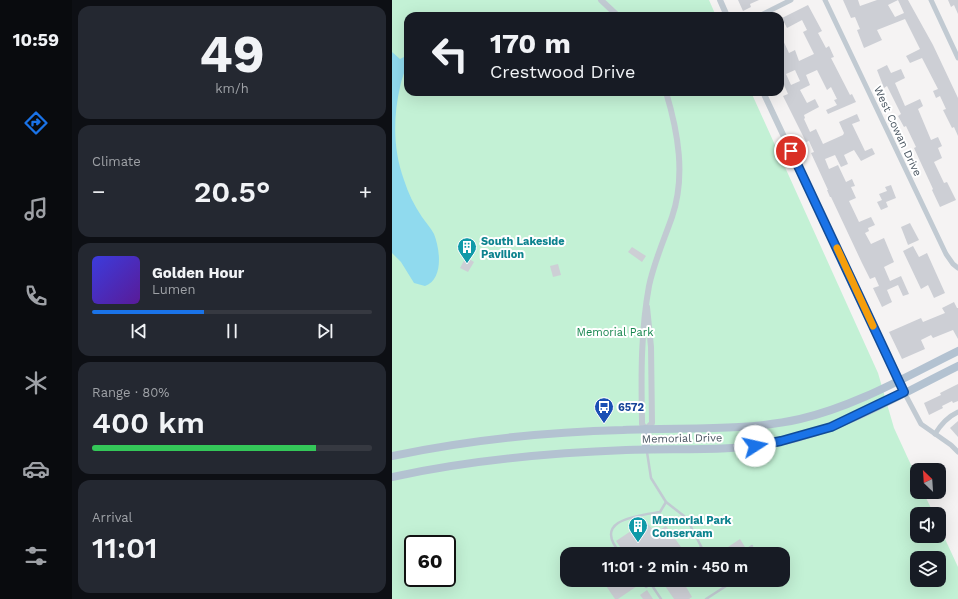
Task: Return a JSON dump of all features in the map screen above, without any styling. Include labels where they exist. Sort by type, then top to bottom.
[{"type":"main road","name":"Memorial Drive","points":[[392,456],[469,443],[525,436],[584,431],[733,427],[778,423],[827,412],[855,401],[958,351]]},
{"type":"main road","name":"Memorial Drive","points":[[392,477],[524,456],[646,449],[732,448],[781,441],[831,427],[958,366]]},
{"type":"main road","points":[[646,429],[646,449]]},
{"type":"street","points":[[601,0],[614,12]]},
{"type":"street","points":[[720,0],[725,12]]},
{"type":"street","points":[[767,12],[791,0]]},
{"type":"street","name":"West Cowan Drive","points":[[825,0],[946,254],[958,268]]},
{"type":"street","points":[[930,0],[958,58]]},
{"type":"street","points":[[647,307],[651,347],[652,423],[646,429],[642,424],[642,354],[647,307],[653,268],[672,215],[678,183],[678,141],[667,96]]},
{"type":"street","points":[[765,96],[904,392],[921,424],[951,445],[958,452]]},
{"type":"street","points":[[935,434],[940,424],[958,412]]},
{"type":"lane","points":[[646,449],[651,478],[666,502],[684,516],[695,533],[701,547]]},
{"type":"lane","points":[[616,547],[611,541],[611,533],[619,521],[632,516],[660,512],[666,502]]},
{"type":"lane","points":[[653,587],[661,599]]},
{"type":"lane","points":[[706,599],[724,587]]},
{"type":"green space","name":"Memorial Park","points":[[392,0],[709,0],[714,12],[404,12],[404,96],[753,96],[878,373],[894,428],[910,463],[910,499],[926,499],[930,507],[910,507],[910,543],[946,543],[946,541],[958,567],[958,599],[392,599]]},
{"type":"water","points":[[392,52],[400,59],[404,57],[404,73],[398,99],[395,122],[396,146],[400,169],[412,199],[434,234],[436,240],[439,263],[435,277],[425,286],[414,283],[401,262],[392,253]]},
{"type":"building","points":[[738,0],[759,0],[750,4],[751,7],[743,11]]},
{"type":"building","points":[[843,0],[858,0],[860,6],[877,0],[898,0],[908,0],[933,45],[958,98],[958,136],[943,110],[946,109],[940,96],[936,98],[933,91],[938,89],[922,58],[910,63],[906,56],[920,49],[905,19],[877,30],[882,40],[864,48],[857,30],[860,29],[855,17],[851,18]],"holes":[[[898,0],[904,13],[895,17],[888,5]]]},
{"type":"building","points":[[948,0],[958,0],[958,14],[954,5],[951,7]]},
{"type":"building","points":[[808,5],[822,31],[818,33],[826,48],[829,46],[834,57],[831,58],[850,95],[852,94],[856,102],[828,114],[826,110],[837,105],[834,100],[837,99],[831,87],[827,90],[817,70],[806,75],[810,85],[800,90],[807,103],[815,99],[819,107],[804,115],[804,119],[810,132],[816,129],[823,144],[843,135],[844,133],[839,122],[857,114],[860,121],[852,124],[865,151],[872,148],[875,154],[861,161],[854,150],[844,155],[848,164],[841,167],[835,155],[825,159],[829,169],[838,165],[846,182],[852,179],[855,186],[851,187],[856,198],[849,201],[859,222],[871,217],[875,225],[868,228],[869,231],[865,233],[871,244],[884,238],[894,262],[884,267],[890,281],[901,276],[909,294],[903,296],[898,285],[887,290],[892,302],[882,307],[873,288],[879,286],[875,277],[870,279],[830,197],[811,153],[814,152],[809,141],[806,142],[783,96],[788,94],[784,85],[784,42],[789,53],[795,50],[799,61],[814,54],[803,32],[807,30],[802,20],[787,28],[784,22],[784,17]],"holes":[[[795,70],[800,81],[791,85],[786,74]]]},
{"type":"building","points":[[887,65],[891,73],[901,69],[905,78],[895,83],[905,106],[920,99],[923,106],[918,109],[931,140],[938,137],[942,146],[938,148],[942,158],[934,162],[944,183],[947,182],[956,200],[940,207],[914,148],[916,147],[906,126],[904,127],[898,116],[901,114],[887,86],[884,88],[877,70]]},
{"type":"building","points":[[891,185],[896,198],[886,202],[888,207],[881,210],[877,202],[882,200],[879,194],[887,191],[885,187]]},
{"type":"building","points":[[910,223],[919,240],[908,245],[901,227]]},
{"type":"building","points":[[913,246],[919,257],[927,253],[945,293],[934,298],[928,285],[921,289],[903,251]]},
{"type":"building","points":[[632,247],[646,256],[642,262],[628,252]]},
{"type":"building","name":"South Lakeside Pavilion","points":[[466,257],[474,262],[468,272],[460,268]]},
{"type":"building","points":[[558,264],[561,275],[553,277],[550,266]]},
{"type":"building","points":[[954,302],[958,308],[958,339],[953,330],[933,338],[931,335],[921,340],[925,349],[902,359],[889,332],[921,318],[923,322],[945,313],[942,308]]},
{"type":"building","points":[[958,384],[958,401],[953,403],[952,401],[942,406],[943,408],[929,415],[924,403],[941,395],[940,393]]},
{"type":"building","points":[[958,421],[958,437],[950,428]]},
{"type":"building","points":[[646,521],[655,533],[666,526],[681,547],[620,547],[616,541]]},
{"type":"building","points":[[740,539],[745,547],[728,547]]},
{"type":"building","points":[[607,587],[636,587],[618,599],[615,599]]},
{"type":"building","points":[[666,587],[686,587],[692,597],[689,599],[674,599]]},
{"type":"building","points":[[647,590],[653,599],[643,599],[640,595]]},
{"type":"slow traffic","points":[[837,248],[873,326]]},
{"type":"place","name":"South Lakeside Pavilion","points":[[467,264]]},
{"type":"place","name":"6572","points":[[604,424]]},
{"type":"place","name":"Memorial Park Conservam","points":[[638,543]]},
{"type":"route","points":[[755,446],[804,436],[831,427],[904,392],[791,151]]}]
